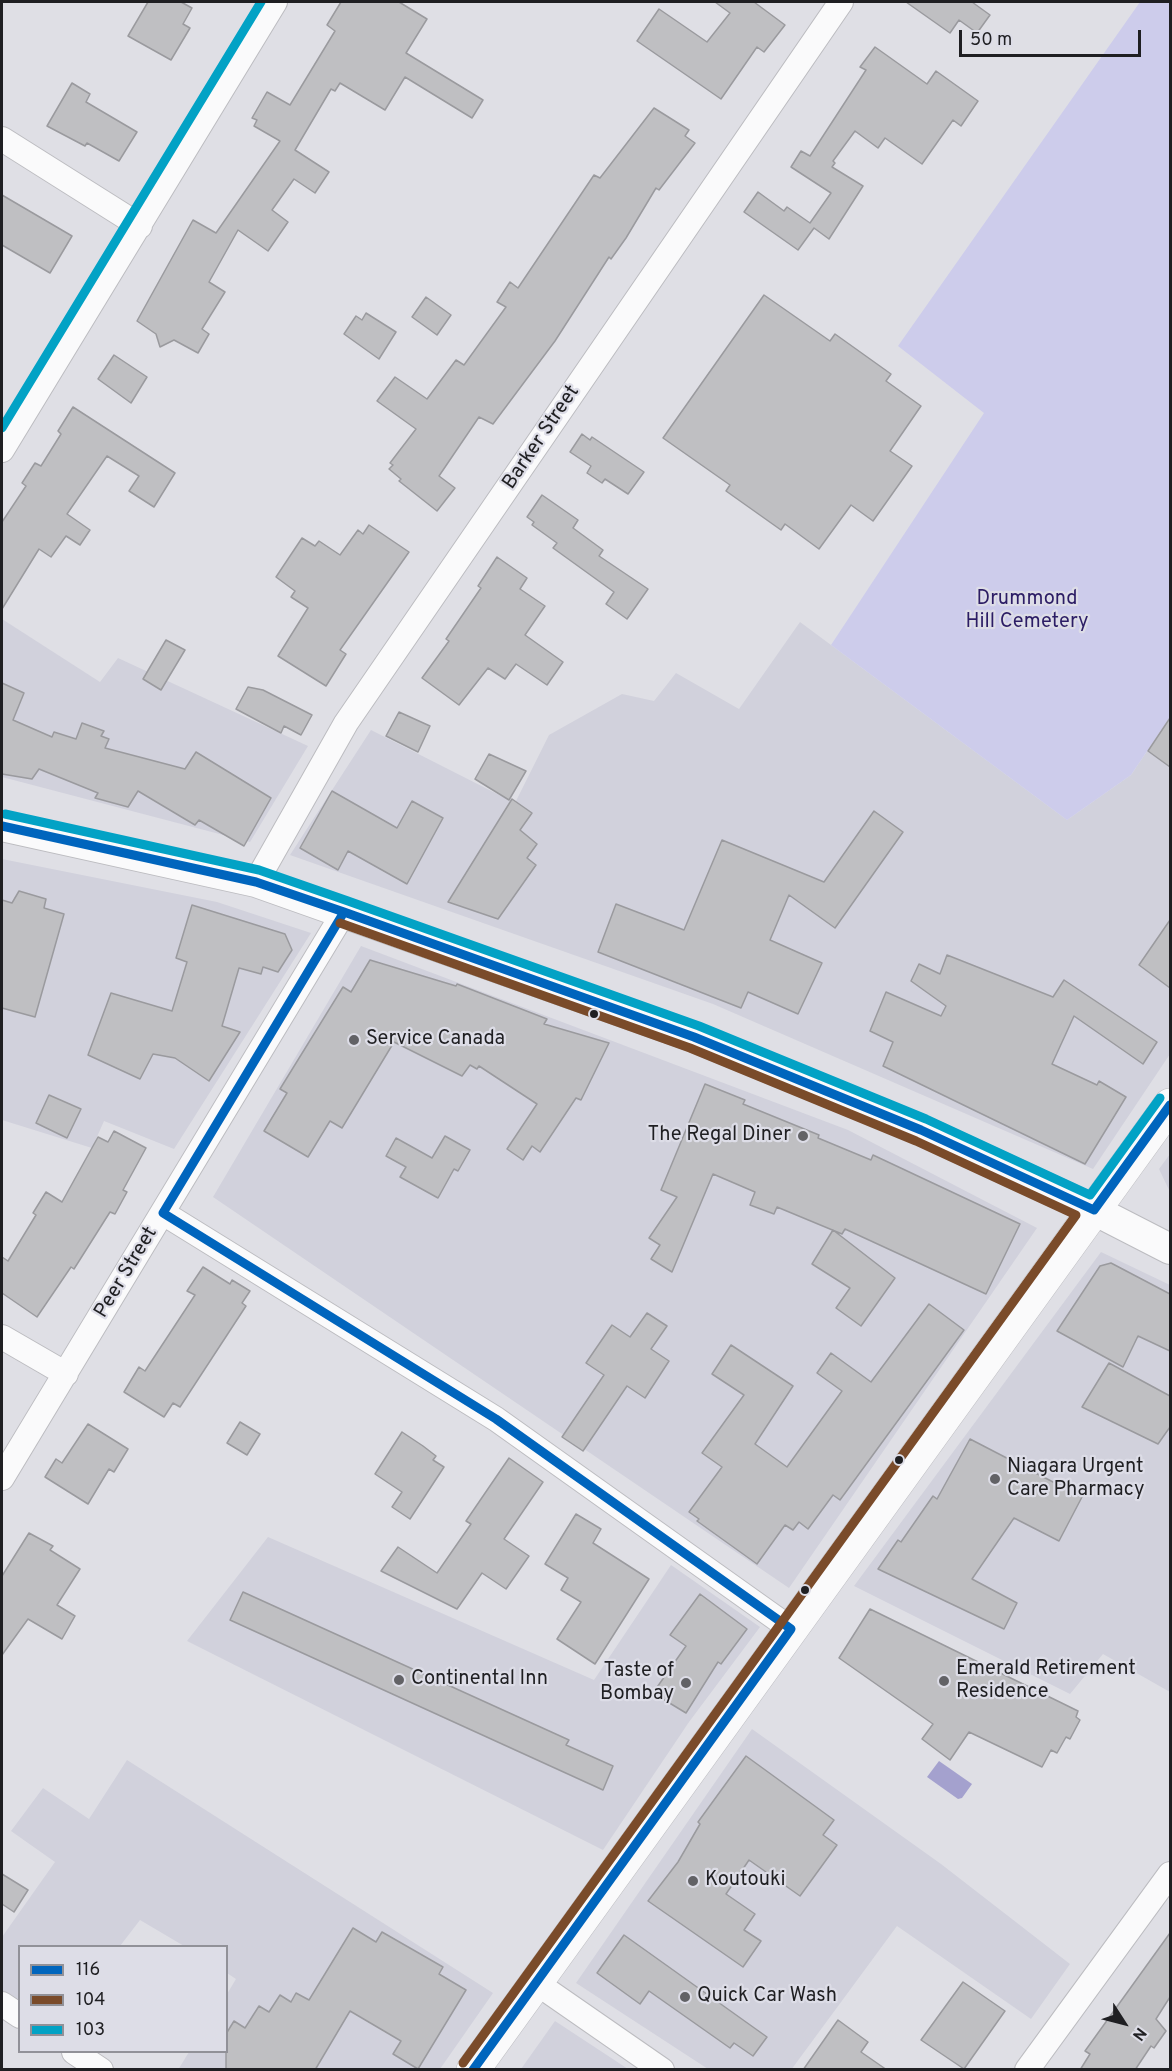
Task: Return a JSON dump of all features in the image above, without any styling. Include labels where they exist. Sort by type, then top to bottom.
[{"type":"main road","points":[[473,2070],[1170,1105]]},
{"type":"street","points":[[2,450],[276,2]]},
{"type":"street","name":"Barker Street","points":[[256,882],[346,723],[841,2]]},
{"type":"street","points":[[2,140],[140,226]]},
{"type":"street","points":[[2,826],[256,882],[705,1041],[921,1130],[1094,1210],[1170,1249]]},
{"type":"street","name":"Peer Street","points":[[2,1478],[344,912]]},
{"type":"street","points":[[163,1213],[496,1419],[791,1629]]},
{"type":"street","points":[[2,1337],[66,1374]]},
{"type":"street","points":[[1027,2070],[1170,1874]]},
{"type":"street","points":[[535,1982],[662,2070]]},
{"type":"street","points":[[2,2004],[18,2015]]},
{"type":"street","points":[[76,2053],[101,2070]]},
{"type":"shaded area","points":[[2,619],[100,682],[118,658],[308,746],[250,842],[2,777]]},
{"type":"shaded area","points":[[800,622],[1067,820],[1131,775],[1170,717],[1170,1054],[1093,1169],[713,1004],[290,855],[371,730],[515,803],[549,735],[622,694],[654,701],[676,673],[739,709]]},
{"type":"shaded area","points":[[2,859],[217,902],[311,933],[174,1149],[104,1121],[92,1148],[2,1120]]},
{"type":"shaded area","points":[[361,946],[848,1130],[1037,1228],[789,1588],[213,1197]]},
{"type":"shaded area","points":[[1170,1154],[1170,1192],[1159,1169]]},
{"type":"shaded area","points":[[1101,1252],[1170,1285],[1170,1692],[1103,1654],[1070,1694],[854,1586]]},
{"type":"shaded area","points":[[268,1537],[594,1680],[671,1565],[760,1627],[689,1722],[603,1850],[187,1641]]},
{"type":"shaded area","points":[[752,1729],[941,1864],[1070,1964],[1031,2019],[897,1926],[791,2070],[708,2069],[576,1983]]},
{"type":"shaded area","points":[[127,1760],[493,1993],[440,2069],[178,2070],[188,2053],[228,2053],[228,1992],[236,1979],[228,1974],[228,1945],[182,1945],[140,1920],[121,1945],[18,1945],[18,2002],[2,1991],[2,1937],[55,1862],[11,1831],[43,1788],[89,1819]]},
{"type":"shaded area","points":[[939,1761],[972,1784],[962,1798],[958,1799],[927,1777]]},
{"type":"shaded area","points":[[555,2021],[628,2069],[521,2069]]},
{"type":"green space","name":"Drummond Hill Cemetery","points":[[1140,2],[1170,2],[1170,717],[1131,775],[1067,820],[831,645],[984,413],[898,346]]},
{"type":"building","points":[[148,2],[181,2],[192,8],[183,24],[190,28],[171,60],[128,36]]},
{"type":"building","points":[[341,2],[399,2],[427,19],[406,53],[483,100],[472,118],[405,77],[385,110],[340,83],[335,91],[331,89],[295,150],[329,172],[315,193],[294,179],[272,210],[288,222],[268,251],[238,230],[209,282],[225,292],[202,329],[209,334],[198,353],[174,340],[160,347],[156,334],[137,321],[193,220],[216,233],[280,141],[254,126],[257,120],[252,118],[267,92],[290,105],[335,31],[327,25]]},
{"type":"building","points":[[715,2],[754,2],[785,25],[764,52],[757,47],[721,99],[637,41],[659,9],[707,42],[730,13]]},
{"type":"building","points":[[906,2],[972,2],[990,15],[977,33],[959,20],[950,33]]},
{"type":"building","points":[[875,47],[927,84],[936,71],[978,101],[961,126],[953,120],[922,164],[885,138],[878,148],[855,131],[833,161],[835,163],[832,167],[863,186],[829,239],[814,228],[798,250],[744,212],[758,192],[784,211],[787,207],[810,223],[831,193],[791,167],[801,151],[810,156],[866,70],[860,67]]},
{"type":"building","points":[[72,83],[90,94],[86,102],[137,132],[119,161],[87,143],[85,146],[47,126]]},
{"type":"building","points":[[654,108],[689,130],[685,136],[695,143],[659,190],[656,188],[626,238],[611,259],[609,257],[555,341],[493,424],[479,417],[439,476],[455,488],[437,511],[399,481],[401,479],[389,469],[393,465],[390,463],[416,429],[377,401],[395,377],[427,399],[456,360],[464,365],[506,307],[497,302],[510,282],[518,288],[594,175],[600,178]]},
{"type":"building","points":[[2,195],[72,236],[50,273],[2,245]]},
{"type":"building","points":[[764,295],[830,341],[835,334],[891,374],[886,381],[921,406],[890,451],[912,466],[873,521],[851,505],[819,549],[785,524],[781,530],[726,491],[730,485],[663,438]]},
{"type":"building","points":[[426,297],[451,315],[437,335],[412,317]]},
{"type":"building","points":[[366,313],[396,332],[379,359],[344,334],[356,316],[362,320]]},
{"type":"building","points":[[114,355],[147,377],[131,403],[98,379]]},
{"type":"building","points":[[73,407],[175,473],[154,507],[129,491],[139,476],[107,456],[67,514],[90,530],[80,545],[66,536],[51,557],[39,549],[2,609],[2,522],[26,486],[22,483],[35,463],[41,466],[61,434],[58,431]]},
{"type":"building","points":[[582,434],[590,440],[592,437],[644,472],[628,494],[605,479],[602,483],[587,473],[591,466],[570,452]]},
{"type":"building","points":[[542,495],[578,520],[573,528],[603,550],[599,556],[648,589],[627,619],[606,604],[614,592],[553,548],[557,543],[532,525],[534,522],[527,517]]},
{"type":"building","points":[[369,525],[409,552],[340,650],[346,654],[326,686],[278,656],[308,608],[291,597],[295,591],[276,577],[302,538],[315,546],[319,541],[340,555],[358,530],[363,534]]},
{"type":"building","points":[[497,557],[527,578],[520,589],[545,606],[525,635],[563,662],[547,685],[516,664],[505,679],[488,668],[459,705],[422,678],[449,641],[446,639],[481,588],[478,586]]},
{"type":"building","points":[[166,640],[185,650],[161,690],[143,679]]},
{"type":"building","points":[[2,683],[24,693],[13,720],[52,737],[54,732],[76,739],[82,723],[104,731],[101,736],[109,739],[105,748],[185,769],[196,752],[271,798],[244,846],[199,820],[195,825],[138,791],[128,807],[95,798],[98,793],[39,769],[32,779],[2,774]]},
{"type":"building","points":[[248,687],[263,690],[312,715],[301,735],[284,726],[281,733],[236,709]]},
{"type":"building","points":[[399,712],[430,726],[418,752],[386,736]]},
{"type":"building","points":[[1170,718],[1170,767],[1148,751]]},
{"type":"building","points":[[489,754],[526,771],[509,800],[475,779]]},
{"type":"building","points":[[332,791],[397,828],[412,801],[443,818],[407,884],[348,851],[338,870],[300,848]]},
{"type":"building","points":[[512,799],[532,813],[520,830],[537,844],[527,858],[536,865],[498,919],[448,902]]},
{"type":"building","points":[[874,811],[903,832],[835,928],[789,895],[770,940],[822,963],[798,1014],[748,992],[741,1008],[598,952],[616,904],[684,930],[722,840],[824,882]]},
{"type":"building","points":[[19,891],[46,899],[44,908],[64,914],[35,1017],[2,1008],[2,900],[12,903]]},
{"type":"building","points":[[192,905],[285,934],[292,950],[278,972],[263,967],[261,974],[239,968],[222,1026],[240,1032],[209,1081],[175,1058],[153,1054],[140,1079],[88,1055],[111,993],[172,1011],[187,962],[176,958]]},
{"type":"building","points":[[1170,920],[1170,988],[1139,965]]},
{"type":"building","points":[[947,955],[1053,997],[1064,980],[1157,1042],[1143,1064],[1074,1016],[1052,1064],[1097,1085],[1099,1081],[1126,1097],[1085,1164],[883,1066],[893,1042],[870,1031],[886,992],[941,1016],[946,1006],[911,981],[919,964],[940,974]]},
{"type":"building","points":[[370,960],[456,986],[457,984],[547,1019],[544,1024],[609,1043],[581,1100],[576,1098],[540,1152],[532,1146],[523,1160],[507,1149],[537,1104],[479,1066],[477,1069],[470,1065],[462,1076],[394,1042],[342,1128],[330,1121],[308,1157],[264,1131],[287,1093],[280,1089],[343,987],[351,992]]},
{"type":"building","points":[[705,1084],[745,1100],[743,1104],[819,1135],[818,1138],[871,1160],[873,1155],[1020,1224],[986,1294],[845,1229],[842,1234],[777,1207],[774,1214],[750,1205],[755,1192],[713,1174],[672,1272],[651,1259],[660,1245],[649,1238],[677,1197],[661,1190]]},
{"type":"building","points":[[49,1095],[81,1109],[67,1138],[36,1123]]},
{"type":"building","points":[[114,1131],[146,1148],[123,1190],[127,1192],[115,1214],[110,1212],[74,1269],[71,1267],[37,1317],[2,1293],[2,1257],[8,1261],[36,1215],[33,1213],[46,1192],[62,1202],[98,1137],[108,1142]]},
{"type":"building","points":[[445,1136],[470,1150],[458,1171],[454,1169],[438,1198],[400,1177],[406,1167],[386,1156],[396,1138],[432,1158]]},
{"type":"building","points":[[833,1230],[895,1278],[861,1326],[836,1308],[850,1288],[812,1264]]},
{"type":"building","points":[[1111,1263],[1170,1294],[1170,1351],[1138,1336],[1123,1367],[1057,1331],[1100,1266]]},
{"type":"building","points":[[203,1267],[230,1284],[232,1280],[250,1291],[242,1303],[246,1306],[180,1407],[173,1403],[164,1417],[124,1392],[139,1367],[145,1371],[195,1295],[187,1291]]},
{"type":"building","points":[[929,1304],[964,1330],[840,1500],[833,1495],[808,1529],[799,1522],[793,1530],[785,1525],[757,1564],[697,1521],[699,1519],[689,1512],[722,1467],[702,1453],[744,1395],[712,1374],[731,1345],[793,1386],[755,1444],[787,1467],[842,1391],[817,1373],[831,1353],[871,1382]]},
{"type":"building","points":[[647,1313],[667,1326],[651,1349],[669,1361],[645,1398],[627,1386],[583,1451],[562,1437],[604,1375],[586,1363],[612,1325],[630,1337]]},
{"type":"building","points":[[1109,1363],[1170,1396],[1170,1427],[1158,1444],[1082,1407]]},
{"type":"building","points":[[240,1422],[260,1434],[247,1455],[227,1443]]},
{"type":"building","points":[[88,1424],[128,1449],[114,1472],[109,1469],[88,1504],[45,1477],[56,1459],[62,1463]]},
{"type":"building","points":[[402,1432],[436,1456],[433,1460],[444,1467],[410,1519],[392,1507],[402,1492],[375,1474]]},
{"type":"building","points":[[970,1439],[1082,1497],[1059,1541],[1014,1518],[972,1579],[1017,1603],[1004,1629],[878,1569],[898,1540],[901,1542],[933,1496],[937,1499]]},
{"type":"building","points":[[509,1458],[543,1482],[504,1539],[529,1556],[506,1589],[482,1573],[457,1609],[381,1571],[398,1547],[437,1573],[471,1524],[466,1521]]},
{"type":"building","points":[[576,1514],[601,1529],[593,1543],[649,1579],[595,1664],[557,1639],[581,1602],[561,1590],[568,1578],[545,1564]]},
{"type":"building","points":[[29,1533],[53,1546],[50,1550],[80,1569],[57,1605],[75,1616],[62,1639],[28,1619],[2,1655],[2,1576]]},
{"type":"building","name":"Continental Inn","points":[[243,1592],[569,1740],[566,1745],[613,1766],[603,1790],[230,1620]]},
{"type":"building","points":[[700,1594],[747,1629],[721,1664],[718,1662],[686,1713],[653,1693],[686,1646],[670,1635]]},
{"type":"building","name":"Emerald Retirement Residence","points":[[870,1609],[1078,1711],[1076,1717],[1080,1720],[1070,1739],[1066,1737],[1057,1753],[1051,1750],[1042,1767],[969,1732],[950,1760],[922,1739],[933,1724],[839,1658]]},
{"type":"building","points":[[746,1756],[834,1820],[823,1835],[837,1845],[800,1896],[749,1860],[726,1894],[755,1914],[744,1930],[761,1941],[743,1967],[648,1901],[678,1862],[700,1824],[698,1822]]},
{"type":"building","points":[[2,1874],[28,1890],[14,1912],[2,1904]]},
{"type":"building","points":[[353,1928],[376,1942],[382,1932],[443,1967],[439,1974],[466,1990],[418,2069],[393,2054],[401,2041],[350,2011],[315,2070],[226,2070],[228,2031],[234,2021],[245,2028],[259,2006],[269,2012],[280,1995],[291,2002],[296,1993],[309,2000]]},
{"type":"building","points":[[1170,1933],[1170,1997],[1156,2019],[1166,2031],[1154,2048],[1151,2046],[1135,2070],[1080,2070],[1090,2054],[1085,2051]]},
{"type":"building","name":"Quick Car Wash","points":[[624,1935],[767,2037],[753,2056],[734,2043],[730,2048],[649,1991],[640,2004],[597,1973]]},
{"type":"building","points":[[963,1982],[1005,2011],[964,2069],[921,2040]]},
{"type":"building","points":[[838,2020],[868,2042],[861,2052],[887,2070],[803,2070]]},
{"type":"transit line","name":"103","points":[[2,428],[261,2]]},
{"type":"transit line","name":"103","points":[[5,814],[259,870],[348,901],[699,1026],[926,1119],[1090,1195],[1160,1098]]},
{"type":"transit line","name":"116","points":[[2,826],[256,882],[344,912],[694,1037],[921,1130],[1094,1210],[1170,1105]]},
{"type":"transit line","name":"116","points":[[344,912],[163,1213],[496,1419],[791,1629],[473,2070]]},
{"type":"transit line","name":"104","points":[[340,923],[690,1048],[916,1141],[1076,1215],[463,2063]]},
{"type":"place","name":"Service Canada","points":[[354,1040]]},
{"type":"place","name":"The Regal Diner","points":[[803,1136]]},
{"type":"place","name":"Niagara Urgent Care Pharmacy","points":[[995,1479]]},
{"type":"place","name":"Continental Inn","points":[[399,1680]]},
{"type":"place","name":"Emerald Retirement Residence","points":[[944,1681]]},
{"type":"place","name":"Taste of Bombay","points":[[686,1683]]},
{"type":"place","name":"Koutouki","points":[[693,1881]]},
{"type":"place","name":"Quick Car Wash","points":[[685,1997]]}]
